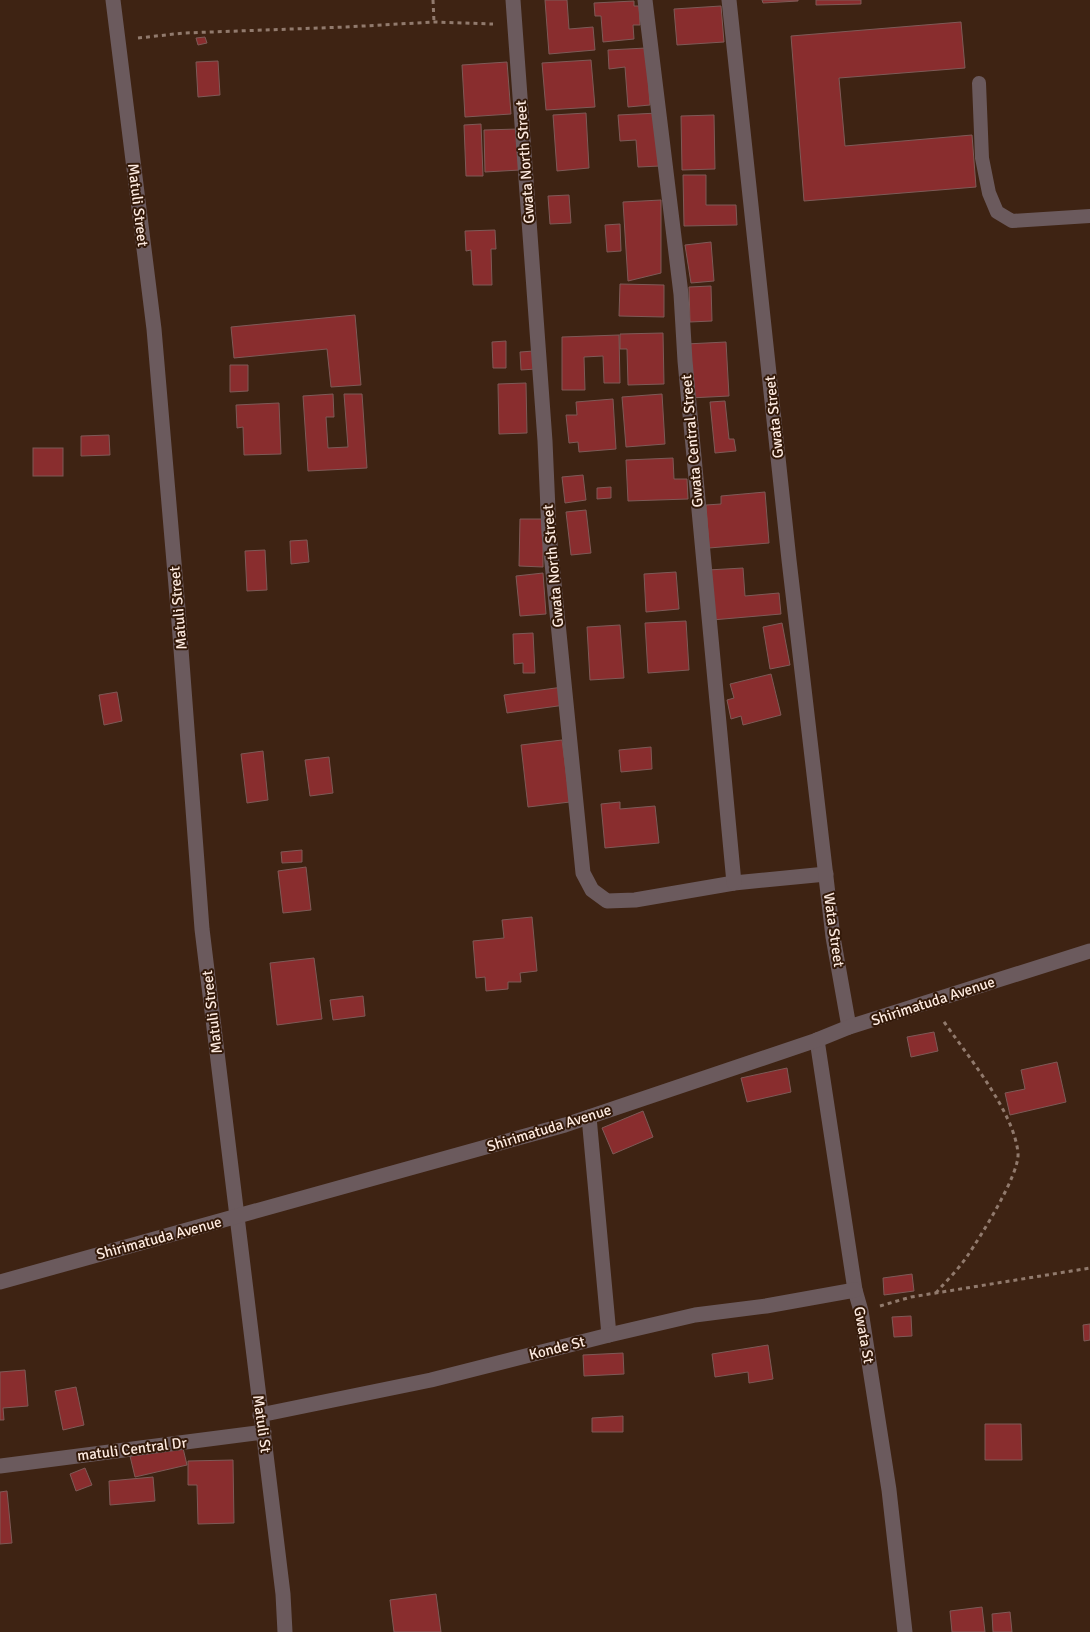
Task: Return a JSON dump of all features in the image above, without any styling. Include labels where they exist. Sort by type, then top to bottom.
[{"type":"street","name":"Matuli Street","points":[[113,0],[154,329],[202,930],[236,1217]]},
{"type":"street","name":"Gwata North Street","points":[[513,0],[545,441],[549,533],[583,872],[592,890],[607,901],[635,900],[734,883],[826,874]]},
{"type":"street","name":"Gwata Central Street","points":[[645,0],[681,294],[686,370],[734,883]]},
{"type":"street","name":"Gwata Street","points":[[729,0],[789,560],[821,833]]},
{"type":"street","name":"Wata Street","points":[[821,833],[833,937],[850,1027]]},
{"type":"street","name":"Shirimatuda Avenue","points":[[0,1282],[565,1125],[817,1040],[850,1027],[1090,951]]},
{"type":"street","name":"Gwata St","points":[[817,1040],[855,1290],[889,1490],[905,1632]]},
{"type":"street","points":[[589,1117],[609,1334]]},
{"type":"street","name":"Matuli St","points":[[236,1217],[260,1415],[264,1432],[283,1594],[285,1632]]},
{"type":"street","name":"Konde St","points":[[260,1415],[431,1380],[609,1334],[695,1315],[766,1306],[855,1290]]},
{"type":"street","name":"matuli Central Dr","points":[[0,1466],[264,1432]]},
{"type":"lane","points":[[979,83],[982,158],[989,193],[997,212],[1012,221],[1090,216]]},
{"type":"path","points":[[433,0],[434,22]]},
{"type":"path","points":[[117,41],[184,33],[434,22],[514,25]]},
{"type":"path","points":[[930,1002],[999,1101],[1013,1129],[1019,1155],[1013,1175],[967,1257],[936,1293]]},
{"type":"path","points":[[860,1311],[912,1297],[1090,1268]]},
{"type":"building","points":[[545,0],[567,0],[569,29],[593,27],[595,50],[549,54]]},
{"type":"building","points":[[762,0],[798,0],[798,1],[763,3]]},
{"type":"building","points":[[816,0],[861,0],[861,4],[816,5]]},
{"type":"building","points":[[634,1],[634,6],[639,6],[640,25],[633,25],[634,39],[603,42],[601,16],[595,16],[594,3]]},
{"type":"building","points":[[721,6],[724,42],[677,45],[674,9]]},
{"type":"building","points":[[961,22],[965,68],[839,78],[845,146],[972,135],[976,187],[804,201],[791,36]]},
{"type":"building","points":[[205,37],[207,43],[198,45],[196,38]]},
{"type":"building","points":[[646,48],[650,105],[628,107],[625,67],[609,69],[608,50]]},
{"type":"building","points":[[591,60],[595,107],[546,110],[542,63]]},
{"type":"building","points":[[218,61],[220,95],[198,97],[196,62]]},
{"type":"building","points":[[507,62],[511,114],[465,117],[462,65]]},
{"type":"building","points":[[586,113],[589,168],[557,171],[553,115]]},
{"type":"building","points":[[658,113],[660,166],[638,167],[636,140],[620,141],[618,115]]},
{"type":"building","points":[[714,115],[715,169],[682,170],[681,116]]},
{"type":"building","points":[[481,124],[483,176],[466,176],[464,125]]},
{"type":"building","points":[[518,129],[520,170],[485,172],[484,130]]},
{"type":"building","points":[[683,175],[706,175],[706,205],[736,205],[737,225],[684,226]]},
{"type":"building","points":[[569,195],[571,223],[550,224],[548,196]]},
{"type":"building","points":[[661,200],[661,273],[628,281],[623,202]]},
{"type":"building","points":[[620,224],[621,251],[607,252],[605,225]]},
{"type":"building","points":[[495,230],[496,249],[491,249],[492,285],[473,285],[471,250],[466,251],[465,231]]},
{"type":"building","points":[[711,242],[714,281],[691,283],[685,245]]},
{"type":"building","points":[[620,284],[664,285],[664,317],[619,316]]},
{"type":"building","points":[[711,286],[712,321],[690,322],[689,287]]},
{"type":"building","points":[[355,315],[361,385],[331,387],[327,349],[234,358],[231,327]]},
{"type":"building","points":[[663,333],[664,384],[628,385],[627,349],[620,349],[620,334]]},
{"type":"building","points":[[619,335],[620,383],[604,383],[603,356],[584,357],[585,390],[562,390],[562,337]]},
{"type":"building","points":[[506,341],[506,368],[493,368],[492,342]]},
{"type":"building","points":[[726,342],[729,396],[689,398],[686,344]]},
{"type":"building","points":[[534,351],[536,369],[521,370],[520,352]]},
{"type":"building","points":[[230,365],[248,365],[248,391],[230,392]]},
{"type":"building","points":[[526,383],[527,433],[499,434],[498,384]]},
{"type":"building","points":[[333,394],[334,417],[326,417],[328,448],[348,447],[344,394],[362,394],[367,468],[308,471],[303,396]]},
{"type":"building","points":[[662,394],[665,444],[626,447],[622,397]]},
{"type":"building","points":[[613,399],[616,449],[579,452],[578,442],[569,443],[566,415],[577,415],[576,402]]},
{"type":"building","points":[[725,401],[729,439],[734,439],[736,451],[715,453],[710,402]]},
{"type":"building","points":[[279,403],[281,454],[244,455],[243,427],[237,428],[236,405]]},
{"type":"building","points":[[109,435],[110,455],[81,456],[81,436]]},
{"type":"building","points":[[33,448],[63,448],[63,476],[33,476]]},
{"type":"building","points":[[673,458],[674,479],[687,479],[688,499],[628,501],[626,460]]},
{"type":"building","points":[[583,475],[586,500],[565,503],[562,477]]},
{"type":"building","points":[[611,487],[611,498],[597,499],[597,488]]},
{"type":"building","points":[[765,492],[769,543],[709,548],[706,505],[721,504],[721,496]]},
{"type":"building","points":[[586,510],[591,553],[571,555],[566,512]]},
{"type":"building","points":[[520,519],[543,519],[543,567],[519,566]]},
{"type":"building","points":[[307,540],[309,562],[291,564],[290,541]]},
{"type":"building","points":[[265,550],[267,590],[247,591],[245,551]]},
{"type":"building","points":[[743,568],[745,596],[779,593],[781,614],[712,620],[708,570]]},
{"type":"building","points":[[676,572],[679,609],[646,612],[644,574]]},
{"type":"building","points":[[543,573],[546,614],[520,616],[516,576]]},
{"type":"building","points":[[686,621],[689,670],[648,673],[645,623]]},
{"type":"building","points":[[782,623],[790,665],[770,669],[763,627]]},
{"type":"building","points":[[620,625],[624,678],[590,680],[587,627]]},
{"type":"building","points":[[533,633],[535,673],[523,673],[523,663],[514,664],[513,634]]},
{"type":"building","points":[[771,674],[781,715],[743,725],[741,716],[731,719],[727,700],[734,698],[730,684]]},
{"type":"building","points":[[563,687],[565,705],[507,713],[504,695]]},
{"type":"building","points":[[117,692],[122,721],[104,725],[99,695]]},
{"type":"building","points":[[562,740],[570,802],[528,807],[521,745]]},
{"type":"building","points":[[651,747],[652,769],[621,772],[619,750]]},
{"type":"building","points":[[263,751],[268,800],[247,803],[241,754]]},
{"type":"building","points":[[329,757],[333,793],[310,796],[305,760]]},
{"type":"building","points":[[620,802],[620,809],[655,806],[659,843],[605,848],[601,804]]},
{"type":"building","points":[[302,850],[302,862],[282,863],[281,852]]},
{"type":"building","points":[[306,867],[311,910],[283,913],[278,871]]},
{"type":"building","points":[[532,917],[537,971],[520,973],[521,982],[508,982],[508,989],[486,991],[485,977],[476,978],[473,941],[504,938],[502,920]]},
{"type":"building","points":[[314,958],[322,1019],[277,1025],[270,963]]},
{"type":"building","points":[[363,996],[365,1016],[333,1020],[330,1000]]},
{"type":"building","points":[[934,1032],[938,1051],[911,1057],[907,1037]]},
{"type":"building","points":[[1057,1062],[1066,1102],[1010,1115],[1005,1093],[1025,1089],[1021,1070]]},
{"type":"building","points":[[787,1068],[791,1092],[747,1102],[741,1078]]},
{"type":"building","points":[[643,1111],[653,1137],[613,1154],[602,1128]]},
{"type":"building","points":[[912,1274],[914,1291],[884,1295],[883,1278]]},
{"type":"building","points":[[911,1316],[912,1336],[894,1337],[892,1317]]},
{"type":"building","points":[[1090,1324],[1090,1340],[1084,1341],[1083,1325]]},
{"type":"building","points":[[768,1345],[773,1379],[749,1383],[748,1372],[715,1377],[712,1354]]},
{"type":"building","points":[[623,1353],[624,1374],[584,1376],[583,1355]]},
{"type":"building","points":[[25,1370],[28,1406],[3,1408],[4,1420],[0,1420],[0,1372]]},
{"type":"building","points":[[76,1387],[84,1425],[63,1430],[55,1391]]},
{"type":"building","points":[[623,1416],[623,1432],[592,1432],[592,1418]]},
{"type":"building","points":[[985,1424],[1021,1424],[1022,1460],[985,1460]]},
{"type":"building","points":[[182,1444],[187,1465],[135,1477],[130,1456]]},
{"type":"building","points":[[233,1460],[234,1523],[198,1524],[197,1485],[188,1485],[188,1461]]},
{"type":"building","points":[[85,1468],[92,1485],[76,1491],[70,1474]]},
{"type":"building","points":[[153,1477],[155,1501],[110,1505],[109,1481]]},
{"type":"building","points":[[7,1491],[12,1543],[0,1544],[0,1492]]},
{"type":"building","points":[[436,1594],[441,1632],[394,1632],[390,1600]]},
{"type":"building","points":[[982,1607],[985,1632],[952,1632],[950,1611]]},
{"type":"building","points":[[1010,1612],[1012,1632],[993,1632],[992,1614]]}]
